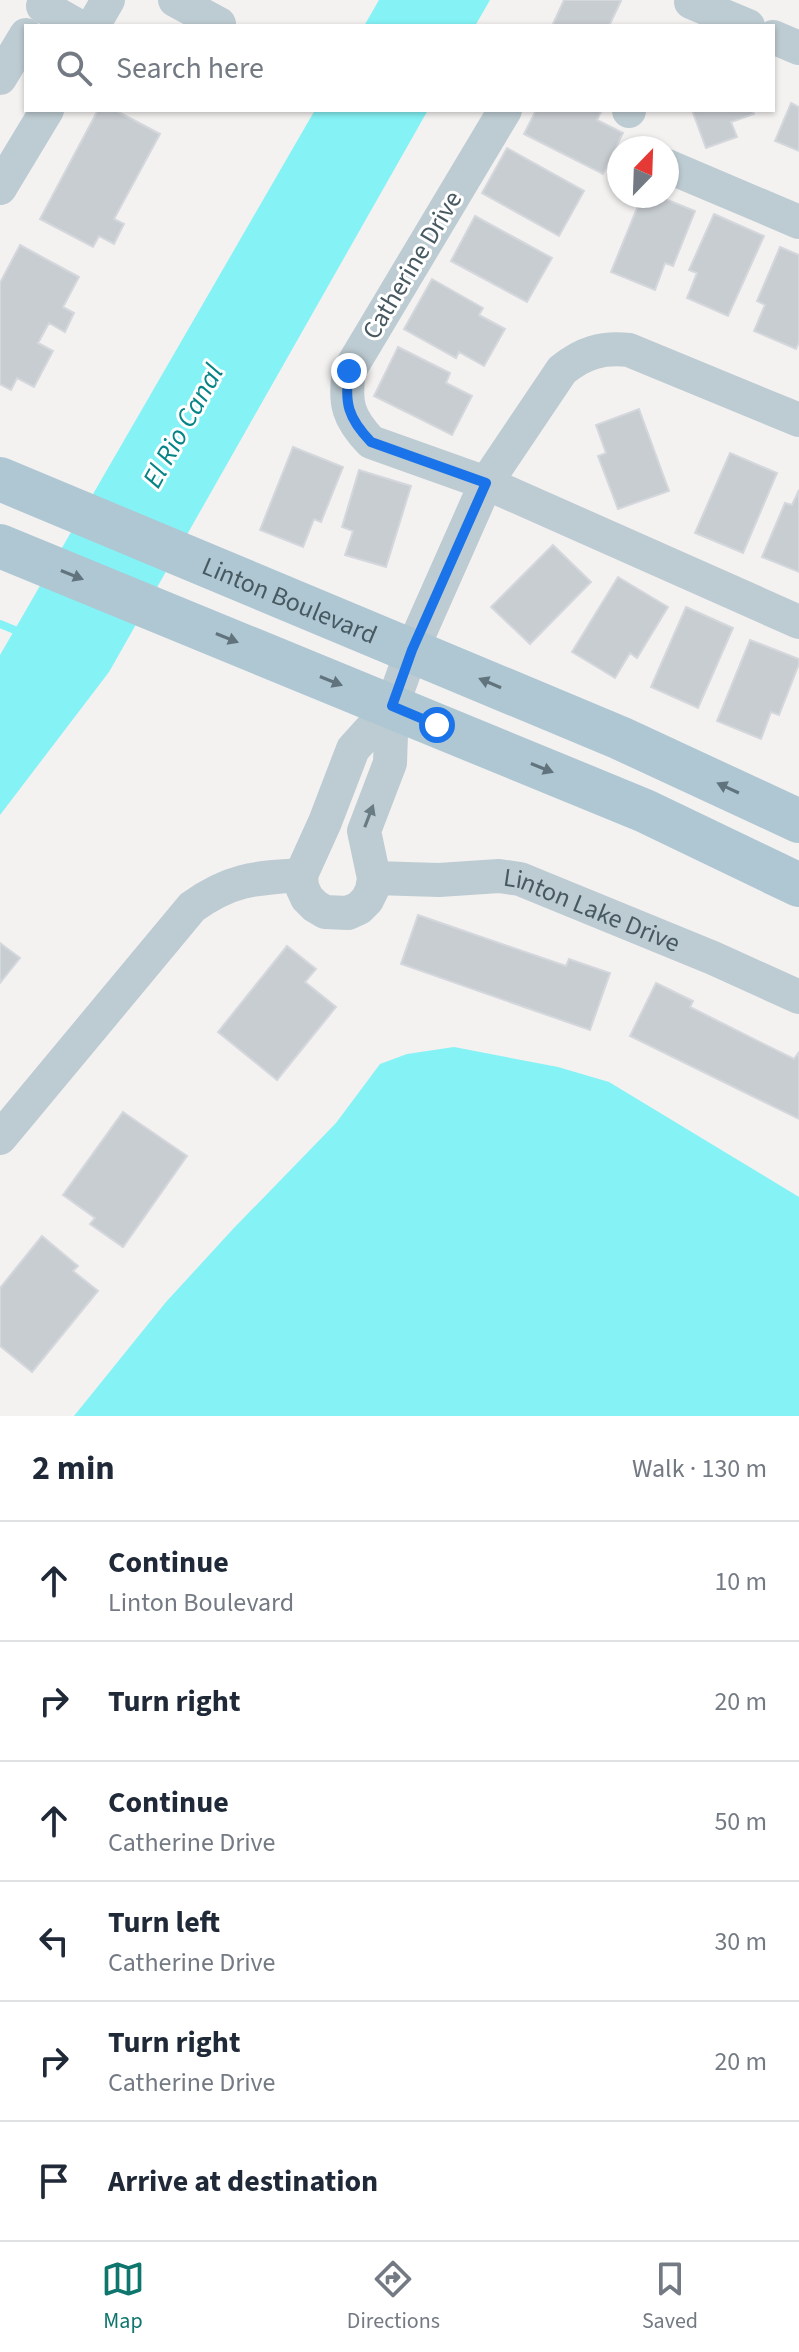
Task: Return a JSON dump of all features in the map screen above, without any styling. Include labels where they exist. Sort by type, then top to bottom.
[{"type":"main road","name":"Linton Boulevard","points":[[18,487],[620,738],[799,821]]},
{"type":"main road","points":[[0,546],[645,811],[799,885]]},
{"type":"street","points":[[94,24],[108,0]]},
{"type":"street","points":[[175,0],[219,24]]},
{"type":"street","points":[[687,9],[741,24]]},
{"type":"street","points":[[37,17],[69,24]]},
{"type":"street","points":[[775,38],[799,48]]},
{"type":"street","points":[[11,73],[24,45]]},
{"type":"street","points":[[0,188],[46,112]]},
{"type":"street","name":"Catherine Drive","points":[[504,112],[349,371],[346,390],[349,410],[357,427],[371,442],[486,483],[799,622]]},
{"type":"street","points":[[679,171],[799,222]]},
{"type":"street","points":[[392,706],[353,749],[301,875],[307,898],[325,912],[348,913],[359,908],[372,890],[374,878],[364,831],[390,763],[392,706],[412,650],[486,483],[562,370],[576,358],[592,351],[611,348],[629,350],[799,420]]},
{"type":"street","points":[[0,1138],[192,907],[226,886],[245,880],[301,875]]},
{"type":"street","name":"Linton Lake Drive","points":[[374,878],[439,880],[499,876],[520,879],[713,958],[799,997]]},
{"type":"water","points":[[379,0],[490,0],[476,24],[365,24]]},
{"type":"water","name":"El Rio Canal","points":[[314,112],[427,112],[109,672],[0,815],[0,655]]},
{"type":"water","points":[[454,1047],[558,1067],[609,1082],[799,1197],[799,1416],[74,1416],[166,1302],[336,1123],[380,1064],[407,1054]]},
{"type":"building","points":[[564,0],[621,1],[610,24],[553,24]]},
{"type":"building","points":[[791,103],[799,107],[799,151],[775,141]]},
{"type":"building","points":[[97,112],[119,112],[160,134],[114,219],[124,224],[114,244],[99,236],[93,247],[40,219]]},
{"type":"building","points":[[535,112],[601,112],[597,120],[623,133],[622,136],[607,136],[607,166],[603,174],[524,134]]},
{"type":"building","points":[[693,112],[753,112],[731,122],[737,137],[706,148]]},
{"type":"building","points":[[507,148],[584,191],[559,236],[482,193]]},
{"type":"building","points":[[679,205],[695,211],[673,266],[665,263],[655,290],[611,272],[637,208],[679,208]]},
{"type":"building","points":[[714,214],[764,236],[728,316],[687,298],[697,273],[689,270]]},
{"type":"building","points":[[475,216],[552,258],[527,302],[451,261]]},
{"type":"building","points":[[20,245],[79,277],[63,307],[74,313],[65,332],[49,323],[38,343],[53,351],[34,387],[17,378],[11,390],[0,384],[0,283]]},
{"type":"building","points":[[780,247],[799,255],[799,342],[796,349],[754,331],[765,305],[757,301]]},
{"type":"building","points":[[432,279],[483,308],[479,315],[505,329],[484,366],[459,352],[456,358],[404,329]]},
{"type":"building","points":[[398,347],[450,373],[446,383],[472,396],[452,435],[374,396]]},
{"type":"building","points":[[639,409],[669,491],[618,509],[598,456],[606,453],[596,425]]},
{"type":"building","points":[[293,447],[343,467],[321,522],[314,519],[303,547],[260,530]]},
{"type":"building","points":[[730,453],[777,473],[743,553],[695,533]]},
{"type":"building","points":[[359,470],[411,486],[386,567],[345,555],[353,531],[342,527]]},
{"type":"building","points":[[799,490],[799,572],[762,557],[785,503],[792,505]]},
{"type":"building","points":[[553,545],[591,582],[530,644],[491,607]]},
{"type":"building","points":[[618,577],[668,607],[637,658],[630,653],[615,678],[572,652]]},
{"type":"building","points":[[686,607],[733,628],[698,708],[651,687]]},
{"type":"building","points":[[750,640],[799,659],[779,715],[771,712],[761,739],[717,721]]},
{"type":"building","points":[[418,915],[566,966],[569,959],[610,973],[590,1030],[401,964]]},
{"type":"building","points":[[0,943],[20,958],[0,983]]},
{"type":"building","points":[[287,946],[316,969],[305,982],[336,1007],[277,1080],[218,1032]]},
{"type":"building","points":[[656,983],[693,1001],[690,1007],[794,1059],[799,1052],[799,1119],[630,1036]]},
{"type":"building","points":[[123,1112],[187,1156],[123,1247],[90,1224],[95,1218],[63,1195]]},
{"type":"building","points":[[42,1236],[78,1266],[73,1271],[98,1291],[32,1372],[0,1346],[0,1288]]},
{"type":"waterway","points":[[0,624],[22,633]]},
{"type":"route","points":[[349,371],[346,390],[349,410],[357,427],[371,442],[486,483],[412,650],[392,706],[437,725]]}]
